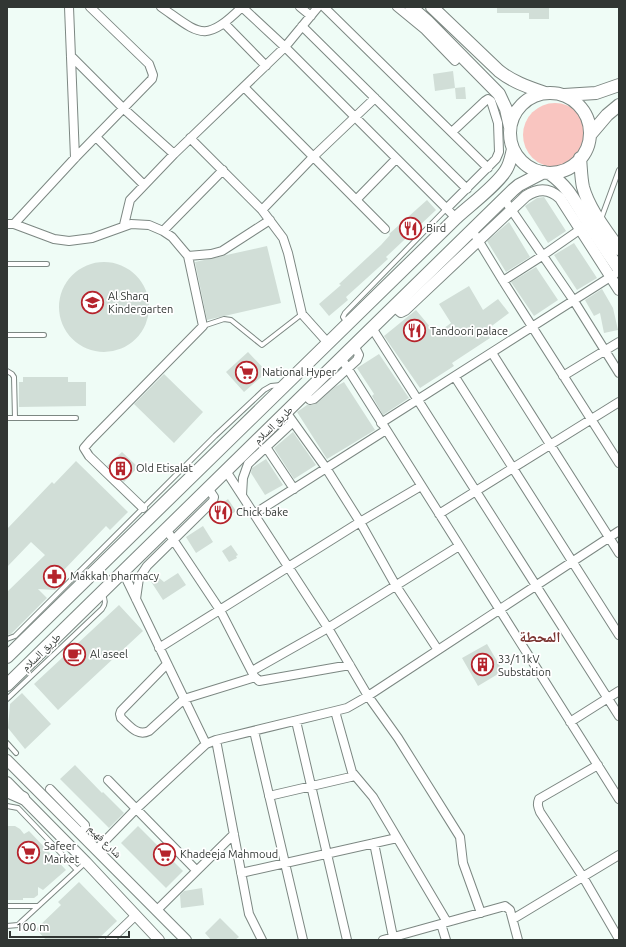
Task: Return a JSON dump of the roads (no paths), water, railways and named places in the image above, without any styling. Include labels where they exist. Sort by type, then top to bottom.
[{"type":"main road","points":[[409,9],[427,21],[447,47],[499,94],[506,109],[513,150],[521,160],[531,168],[547,172],[561,171],[572,166],[580,158],[587,147],[590,135],[589,125],[585,115],[579,106],[571,99],[562,95]]},
{"type":"main road","points":[[427,21],[427,17],[433,12],[434,9],[470,45],[504,75],[520,84],[547,93],[562,95],[585,95],[619,85]]},
{"type":"main road","points":[[510,128],[514,115],[522,104],[533,96],[547,93]]},
{"type":"main road","points":[[590,135],[607,115],[619,105]]},
{"type":"main road","name":"طريق السلام","points":[[7,657],[34,624],[195,465],[258,404],[285,385],[456,218],[499,180],[508,166],[513,150]]},
{"type":"main road","points":[[580,158],[583,185],[589,202],[619,249]]},
{"type":"main road","points":[[547,172],[564,185],[570,192],[584,227],[616,272]]},
{"type":"main road","name":"طريق السلام","points":[[7,685],[24,675],[70,631],[101,593],[208,488],[226,471],[245,460],[290,417],[304,394],[344,364],[354,345],[504,199],[519,185],[547,172]]},
{"type":"main road","points":[[7,791],[23,798]]},
{"type":"street","points":[[69,7],[75,158]]},
{"type":"street","points":[[90,7],[149,64],[152,69],[152,79],[10,224],[54,239],[69,241],[92,238],[124,225],[149,225],[172,237],[188,256],[203,326],[84,448],[89,456],[148,512]]},
{"type":"street","points":[[161,7],[194,29],[203,32],[225,24],[242,7],[355,116],[456,218]]},
{"type":"street","points":[[300,7],[311,16]]},
{"type":"street","points":[[124,225],[130,200],[190,138],[285,47],[318,7]]},
{"type":"street","points":[[324,7],[488,168]]},
{"type":"street","points":[[397,7],[409,9],[447,47],[455,61]]},
{"type":"street","points":[[225,24],[266,66]]},
{"type":"street","points":[[302,26],[467,189]]},
{"type":"street","points":[[71,56],[124,109],[174,154]]},
{"type":"street","points":[[244,87],[385,229]]},
{"type":"street","points":[[262,210],[313,157],[375,98]]},
{"type":"street","points":[[447,208],[488,168],[496,159],[499,152],[498,123],[491,101],[488,99],[485,101],[452,132]]},
{"type":"street","points":[[96,137],[144,185]]},
{"type":"street","points":[[190,138],[262,210],[283,238],[302,314],[328,343]]},
{"type":"street","points":[[356,200],[396,159]]},
{"type":"street","points":[[163,231],[223,170]]},
{"type":"street","points":[[394,306],[400,312],[405,310],[531,192],[543,190],[550,191],[560,198],[584,227],[503,281]]},
{"type":"street","points":[[504,199],[574,301],[619,373]]},
{"type":"street","points":[[188,256],[211,254],[222,251],[270,220]]},
{"type":"street","points":[[472,230],[619,463]]},
{"type":"street","points":[[254,514],[326,468],[417,400],[574,301],[616,272],[619,290]]},
{"type":"street","points":[[372,328],[619,716]]},
{"type":"street","points":[[563,376],[619,342]]},
{"type":"street","points":[[492,353],[619,553]]},
{"type":"street","points":[[344,364],[619,799]]},
{"type":"street","points":[[455,376],[619,635]]},
{"type":"street","points":[[439,514],[619,402]]},
{"type":"street","points":[[242,495],[245,460],[266,447],[290,417],[326,468],[360,522],[396,586],[438,650]]},
{"type":"street","points":[[266,447],[294,489]]},
{"type":"street","points":[[226,471],[328,628],[368,696],[398,738],[460,837],[462,863],[481,913]]},
{"type":"street","points":[[159,648],[289,568],[360,522],[421,486]]},
{"type":"street","points":[[136,599],[137,585],[146,566],[213,501],[214,497],[208,488]]},
{"type":"street","points":[[166,529],[220,610],[253,674],[259,682],[350,665]]},
{"type":"street","points":[[96,850],[136,809],[206,744],[216,740],[346,708],[368,696],[619,531]]},
{"type":"street","points":[[167,664],[121,711],[120,718],[137,733],[145,733],[149,731],[184,699],[253,674],[459,546]]},
{"type":"street","points":[[123,572],[206,744]]},
{"type":"street","points":[[570,722],[619,691]]},
{"type":"street","points":[[335,711],[350,767],[355,776],[373,796],[397,838],[444,923],[446,940]]},
{"type":"street","points":[[296,721],[347,940]]},
{"type":"street","points":[[254,731],[303,940]]},
{"type":"street","points":[[216,740],[249,914],[262,940]]},
{"type":"street","name":"شارع فهيم","points":[[7,760],[186,940]]},
{"type":"street","points":[[598,765],[539,799],[538,802],[540,812],[584,877],[619,939]]},
{"type":"street","points":[[269,796],[355,776]]},
{"type":"street","points":[[108,780],[196,870]]},
{"type":"street","points":[[7,782],[86,862],[159,940]]},
{"type":"street","points":[[50,789],[85,825],[81,834]]},
{"type":"street","points":[[156,910],[234,834]]},
{"type":"street","points":[[241,873],[397,838]]},
{"type":"street","points":[[374,843],[393,937]]},
{"type":"street","points":[[513,919],[619,855]]},
{"type":"street","points":[[383,940],[505,906],[510,910],[518,940]]},
{"type":"street","points":[[110,940],[135,916]]},
{"type":"lane","points":[[601,221],[619,170]]},
{"type":"lane","points":[[348,324],[344,320],[345,313],[447,208]]},
{"type":"lane","points":[[7,264],[47,264]]},
{"type":"lane","points":[[203,326],[224,319],[231,320],[262,345],[302,314]]},
{"type":"lane","points":[[7,335],[44,335]]},
{"type":"lane","points":[[7,370],[14,377],[15,418]]},
{"type":"lane","points":[[7,418],[76,418]]},
{"type":"lane","points":[[7,639],[15,636],[34,624]]},
{"type":"lane","points":[[7,699],[24,675]]},
{"type":"lane","points":[[7,743],[16,753]]},
{"type":"lane","points":[[7,806],[18,808],[77,870]]},
{"type":"lane","points":[[7,926],[18,925],[86,862]]},
{"type":"lane","points":[[7,906],[38,906]]},
{"type":"place","name":"Bird","points":[[410,228]]},
{"type":"place","name":"Al Sharq Kindergarten","points":[[93,302]]},
{"type":"place","name":"Tandoori palace","points":[[414,331]]},
{"type":"place","name":"National Hyper","points":[[246,372]]},
{"type":"place","name":"Old Etisalat","points":[[121,468]]},
{"type":"place","name":"Chick bake","points":[[220,512]]},
{"type":"place","name":"Makkah pharmacy","points":[[54,576]]},
{"type":"place","name":"Al aseel","points":[[75,654]]},
{"type":"place","name":"33/11kV Substation","points":[[482,665]]},
{"type":"place","name":"Safeer Market","points":[[28,852]]},
{"type":"place","name":"Khadeeja Mahmoud","points":[[165,854]]},
{"type":"district","name":"المحطة","points":[[540,636]]}]
